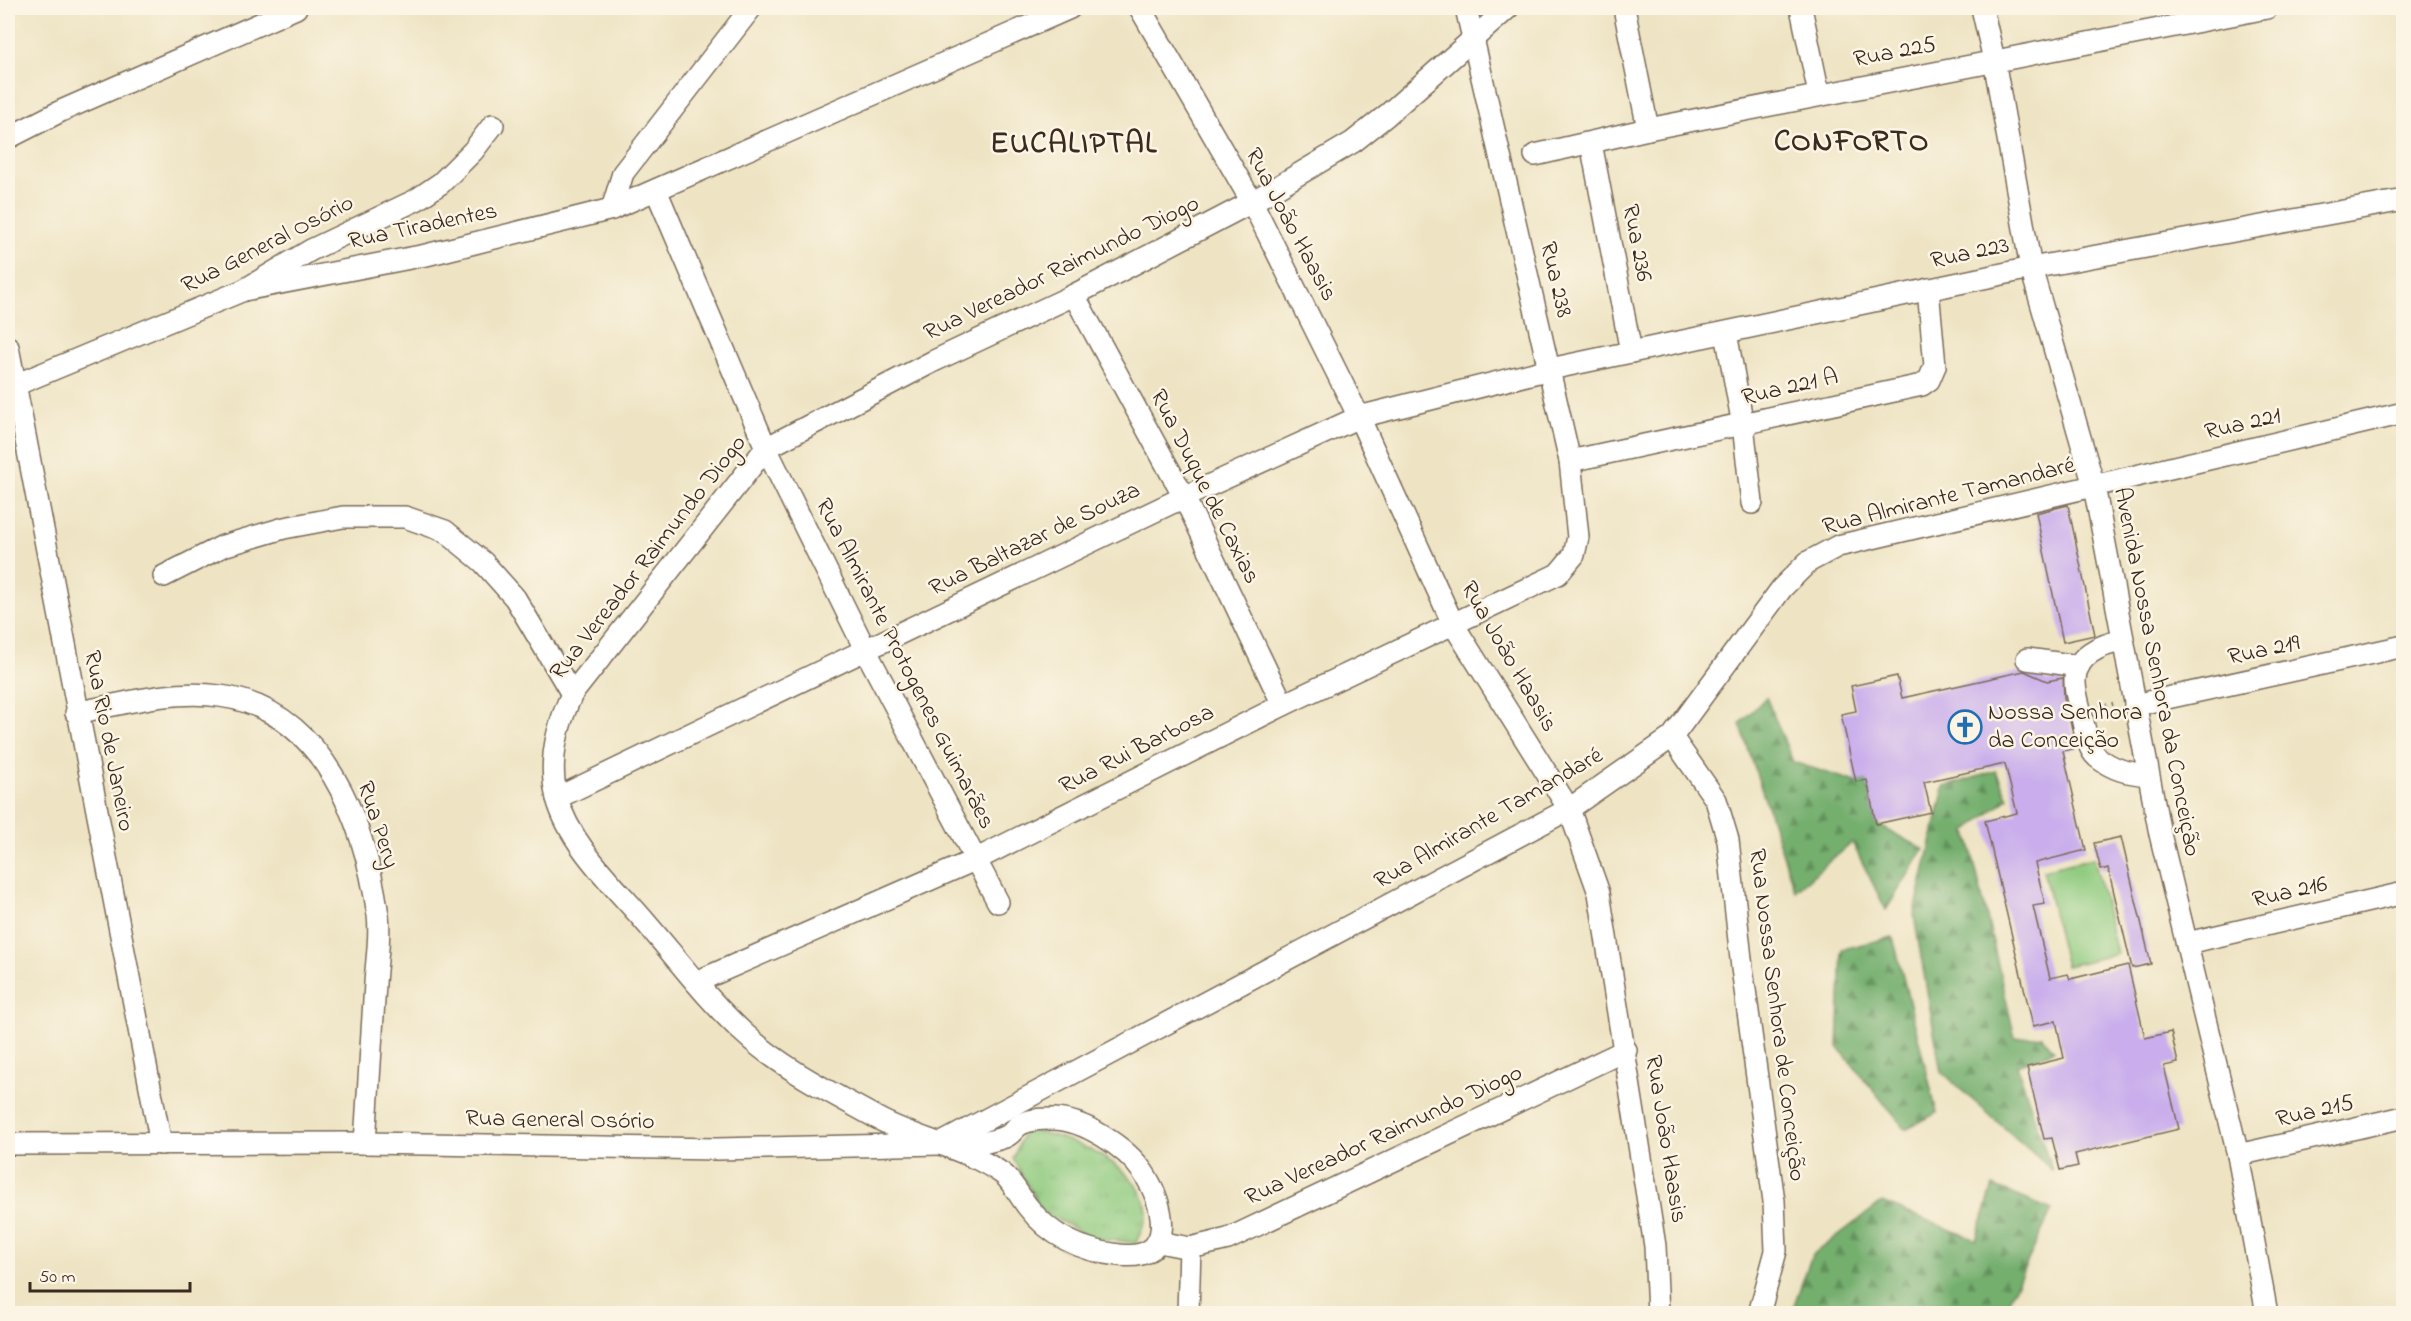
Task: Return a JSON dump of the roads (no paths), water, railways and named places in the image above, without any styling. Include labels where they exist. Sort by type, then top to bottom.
[{"type":"street","points":[[8,138],[71,107],[296,8]]},
{"type":"street","points":[[612,209],[623,173],[751,8]]},
{"type":"street","name":"Rua Tiradentes","points":[[244,290],[426,255],[612,209],[1070,8]]},
{"type":"street","name":"Rua João Haasis","points":[[1140,8],[1252,202],[1359,417],[1453,624],[1569,809],[1599,893],[1626,1050],[1655,1246],[1658,1314]]},
{"type":"street","name":"Rua 238","points":[[1466,8],[1570,461],[1578,537]]},
{"type":"street","name":"Rua Vereador Raimundo Diogo","points":[[1506,8],[1387,115],[1353,142],[1252,202],[1074,296],[934,361],[765,448],[572,694],[559,722],[554,757],[557,798],[571,829],[590,856],[696,982],[747,1036],[789,1065],[880,1120],[946,1146],[1005,1175],[1030,1211],[1051,1232],[1072,1244],[1103,1253],[1132,1257],[1148,1253],[1159,1242],[1191,1248],[1228,1239],[1626,1050]]},
{"type":"street","points":[[1624,8],[1648,129]]},
{"type":"street","points":[[1801,8],[1820,94]]},
{"type":"street","name":"Avenida Nossa Senhora da Conceição","points":[[1982,8],[1994,60],[2031,268],[2094,486],[2148,775],[2238,1155],[2267,1314]]},
{"type":"street","name":"Rua 225","points":[[1535,155],[1820,94],[2267,8]]},
{"type":"street","name":"Rua General Osório","points":[[11,387],[244,290],[311,250],[416,200],[441,183],[473,151],[494,125]]},
{"type":"street","name":"Rua 236","points":[[1591,143],[1631,352]]},
{"type":"street","name":"Rua Almirante Protogenes Guimarães","points":[[656,190],[765,448],[866,651],[998,902]]},
{"type":"street","name":"Rua 223","points":[[1550,369],[2031,268],[2403,200]]},
{"type":"street","name":"Rua 221 A","points":[[1570,461],[1922,385],[1929,380],[1935,366],[1928,289]]},
{"type":"street","name":"Rua Duque de Caxias","points":[[1074,296],[1184,497],[1283,705]]},
{"type":"street","points":[[1726,333],[1743,425],[1752,503]]},
{"type":"street","name":"Rua Rio de Janeiro","points":[[8,347],[11,387],[161,1144]]},
{"type":"street","name":"Rua Baltazar de Souza","points":[[557,798],[1184,497],[1359,417],[1550,369]]},
{"type":"street","name":"Rua 221","points":[[2094,486],[2403,413]]},
{"type":"street","name":"Rua Almirante Tamandaré","points":[[1090,1062],[1569,809],[1672,737],[1782,588],[1808,562],[1838,546],[2094,486]]},
{"type":"street","points":[[164,576],[223,546],[284,528],[343,517],[405,517],[445,531],[483,562],[515,598],[572,694]]},
{"type":"street","name":"Rua Rui Barbosa","points":[[696,982],[976,860],[1283,705],[1558,574],[1574,555],[1578,537]]},
{"type":"street","points":[[2123,641],[2105,644],[2091,651],[2079,666],[2074,681],[2086,734],[2095,755],[2120,771],[2148,775]]},
{"type":"street","name":"Rua 219","points":[[2135,705],[2403,646]]},
{"type":"street","points":[[2027,658],[2079,666]]},
{"type":"street","name":"Rua Pery","points":[[76,713],[175,695],[220,696],[263,708],[291,726],[318,752],[343,790],[360,837],[378,917],[365,1143]]},
{"type":"street","name":"Rua Nossa Senhora de Conceição","points":[[1672,737],[1716,800],[1728,840],[1742,968],[1774,1201],[1776,1251],[1760,1314]]},
{"type":"street","name":"Rua 216","points":[[2187,943],[2403,893]]},
{"type":"street","name":"Rua General Osório","points":[[8,1144],[365,1143],[717,1149],[946,1146],[1090,1062]]},
{"type":"street","name":"Rua 215","points":[[2238,1155],[2403,1117]]},
{"type":"street","points":[[1005,1175],[1003,1156],[1009,1137],[1018,1126],[1031,1119],[1057,1119],[1089,1129],[1120,1146],[1143,1171],[1157,1200],[1163,1221],[1159,1242]]},
{"type":"street","points":[[946,1146],[1009,1137]]},
{"type":"street","points":[[1188,1314],[1191,1248]]},
{"type":"place","name":"Nossa Senhora da Conceição","points":[[1965,727]]},
{"type":"district","name":"CONFORTO","points":[[1852,143]]},
{"type":"district","name":"EUCALIPTAL","points":[[1074,145]]}]
